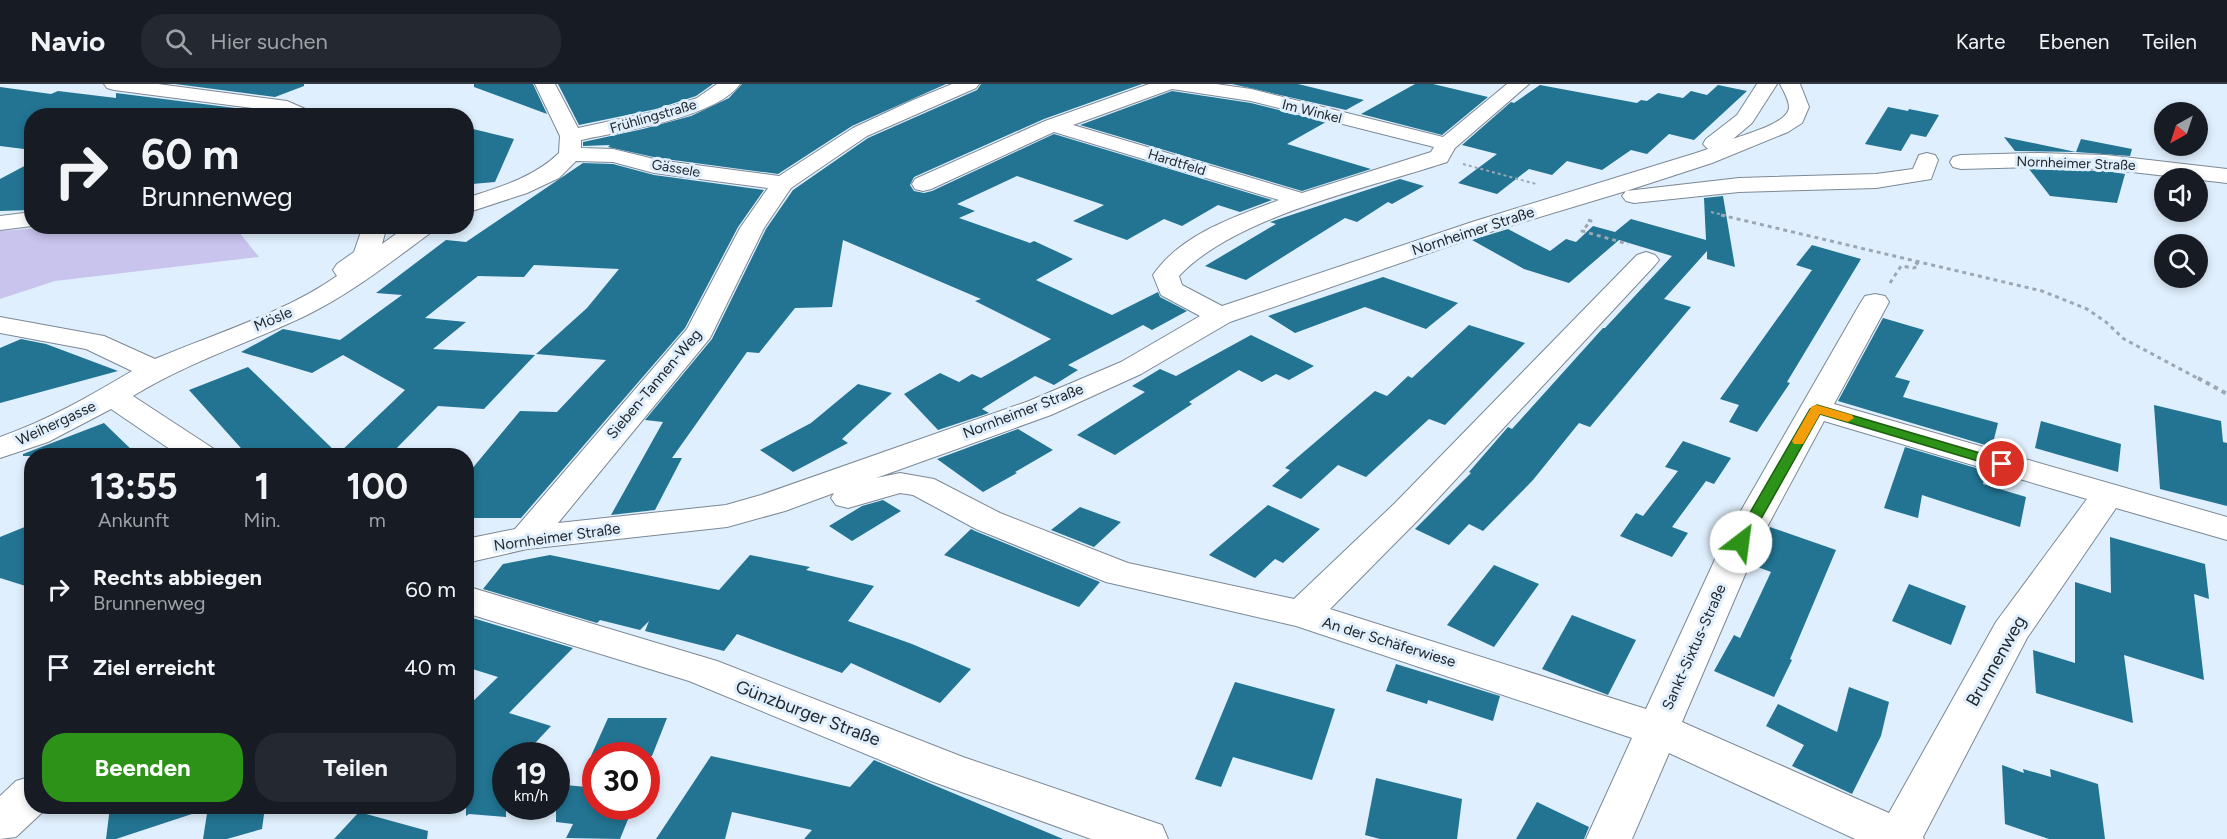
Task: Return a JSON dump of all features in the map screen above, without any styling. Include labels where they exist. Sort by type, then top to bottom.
[{"type":"street","points":[[114,84],[289,108]]},
{"type":"street","points":[[474,203],[519,188],[551,173],[570,145],[545,84]]},
{"type":"street","name":"Frühlingstraße","points":[[570,145],[704,102],[730,84]]},
{"type":"street","name":"Sieben-Tannen-Weg","points":[[527,538],[700,332],[752,228],[783,183],[860,132],[969,84]]},
{"type":"street","points":[[923,184],[1052,124],[1167,84]]},
{"type":"street","name":"Im Winkel","points":[[1176,84],[1251,95],[1443,151]]},
{"type":"street","points":[[1220,316],[1170,289],[1166,275],[1173,263],[1187,252],[1218,235],[1302,200],[1443,151],[1519,84]]},
{"type":"street","points":[[1711,147],[1745,119],[1767,84]]},
{"type":"street","points":[[1745,119],[1781,128],[1795,118],[1799,108],[1790,84]]},
{"type":"street","name":"Hardtfeld","points":[[1052,124],[1302,200]]},
{"type":"street","name":"Nornheimer Straße","points":[[474,549],[527,538],[727,516],[774,503],[1040,408],[1131,368],[1220,316],[1481,227],[1582,202],[1781,128]]},
{"type":"street","name":"Gässele","points":[[570,145],[638,159],[654,166],[783,183]]},
{"type":"street","name":"Nornheimer Straße","points":[[1582,202],[1739,185],[1876,181],[1923,174],[1927,160],[1914,155],[1912,149],[1920,146],[1943,148],[1962,156],[1964,158],[1961,162],[2038,160],[2106,162],[2227,176]]},
{"type":"street","points":[[0,223],[24,220]]},
{"type":"street","points":[[358,275],[343,273],[366,256],[373,234]]},
{"type":"street","name":"Mösle","points":[[112,396],[154,370],[296,310],[358,275],[413,234]]},
{"type":"street","name":"An der Schäferwiese","points":[[1646,260],[1407,511],[1302,614],[1656,729],[1900,839]]},
{"type":"street","name":"Sankt-Sixtus-Straße","points":[[1610,839],[1656,729],[1741,542],[1875,302]]},
{"type":"street","points":[[0,326],[94,342],[154,370]]},
{"type":"street","points":[[112,396],[190,448]]},
{"type":"street","name":"Weihergasse","points":[[0,448],[37,435],[112,396]]},
{"type":"street","points":[[1817,409],[2227,529]]},
{"type":"street","points":[[774,503],[806,515],[871,489],[900,483],[922,486],[988,521],[1119,573],[1302,614]]},
{"type":"street","name":"Brunnenweg","points":[[1900,839],[2010,632],[2108,495]]},
{"type":"street","name":"Günzburger Straße","points":[[474,602],[533,621],[653,654],[702,671],[947,769],[1145,839]]},
{"type":"street","points":[[0,824],[24,802]]},
{"type":"path","points":[[1443,151],[1582,202],[1591,221],[1582,231],[1634,246],[1646,260]]},
{"type":"path","points":[[1701,210],[2042,291],[2088,308],[2113,326],[2124,339],[2227,394]]},
{"type":"path","points":[[1896,274],[1901,266],[1914,268],[1919,265],[1914,260]]},
{"type":"shaded area","points":[[24,229],[24,234],[241,234],[259,257],[55,281],[0,299],[0,231]]},
{"type":"building","points":[[175,84],[304,84],[304,86],[275,97]]},
{"type":"building","points":[[474,84],[533,84],[547,114],[474,87]]},
{"type":"building","points":[[558,84],[713,84],[696,96],[656,109],[579,125]]},
{"type":"building","points":[[742,84],[946,84],[852,126],[778,174],[658,158],[608,147],[610,145],[583,146],[583,142],[691,116],[729,98]]},
{"type":"building","points":[[981,84],[1142,84],[1044,119],[914,177],[910,185],[914,191],[924,193],[932,191],[1054,134],[1272,200],[1240,212],[1218,205],[1182,226],[1164,219],[1127,240],[1073,221],[1104,205],[1017,176],[957,204],[975,211],[959,218],[1030,243],[1034,241],[1073,259],[1036,280],[1112,315],[1158,292],[1160,297],[1187,311],[1152,330],[1143,325],[1068,365],[1078,370],[1054,385],[1035,376],[982,409],[989,413],[938,430],[904,394],[940,373],[959,382],[972,374],[981,378],[1051,339],[975,301],[981,299],[843,240],[832,307],[795,308],[759,353],[747,352],[672,458],[682,458],[655,510],[611,515],[663,422],[645,420],[712,339],[766,229],[793,190],[868,138],[977,90]]},
{"type":"building","points":[[1232,84],[1298,84],[1364,100],[1346,110]]},
{"type":"building","points":[[1415,84],[1433,84],[1488,97],[1442,135],[1361,114]]},
{"type":"building","points":[[1540,85],[1637,103],[1641,100],[1647,101],[1658,93],[1683,98],[1691,91],[1707,95],[1718,85],[1747,91],[1694,140],[1669,134],[1647,154],[1631,150],[1602,170],[1567,161],[1552,175],[1529,169],[1497,194],[1458,183],[1497,154],[1462,145],[1511,102],[1514,103]]},
{"type":"building","points":[[0,87],[51,94],[58,91],[116,98],[116,93],[235,108],[24,108],[24,149],[0,146]]},
{"type":"building","points":[[1172,91],[1251,103],[1326,122],[1287,144],[1371,169],[1302,191],[1080,125]]},
{"type":"building","points":[[1888,107],[1939,115],[1926,137],[1911,134],[1901,151],[1865,144]]},
{"type":"building","points":[[474,129],[514,139],[495,182],[474,184]]},
{"type":"building","points":[[2004,137],[2076,152],[2015,151]]},
{"type":"building","points":[[2081,139],[2132,149],[2130,156],[2076,152]]},
{"type":"building","points":[[583,163],[613,164],[654,175],[764,190],[738,227],[685,328],[521,518],[474,518],[474,466],[520,411],[557,412],[606,360],[536,354],[587,308],[619,269],[534,265],[524,277],[478,276],[425,318],[466,322],[433,349],[535,355],[484,409],[438,406],[397,448],[344,448],[405,390],[343,355],[312,373],[241,352],[283,329],[340,340],[402,295],[376,293],[446,240],[466,242]]},
{"type":"building","points":[[24,166],[24,210],[0,211],[0,179]]},
{"type":"building","points":[[2029,169],[2106,171],[2125,174],[2117,203],[2050,196]]},
{"type":"building","points":[[1400,179],[1424,186],[1392,204],[1388,202],[1357,222],[1345,218],[1246,280],[1205,266],[1276,224],[1270,222]]},
{"type":"building","points":[[1723,196],[1735,267],[1707,259],[1707,251],[1664,299],[1691,307],[1590,427],[1579,423],[1533,480],[1483,531],[1469,524],[1449,545],[1415,529],[1471,473],[1469,472],[1508,427],[1512,429],[1672,256],[1619,240],[1569,283],[1524,269],[1472,240],[1508,229],[1550,251],[1566,239],[1576,242],[1593,226],[1615,232],[1631,219],[1706,240],[1704,198]]},
{"type":"building","points":[[1812,245],[1861,259],[1787,382],[1790,383],[1757,432],[1729,422],[1739,405],[1720,399],[1812,270],[1796,265]]},
{"type":"building","points":[[1383,277],[1458,303],[1426,329],[1365,307],[1295,333],[1268,316]]},
{"type":"building","points":[[1883,318],[1924,330],[1895,377],[1910,381],[1903,397],[1998,423],[1992,447],[1838,401]]},
{"type":"building","points":[[1469,325],[1525,343],[1445,425],[1429,419],[1366,477],[1338,465],[1301,499],[1272,486],[1290,470],[1285,468],[1375,391],[1387,396],[1408,376],[1412,378]]},
{"type":"building","points":[[1251,335],[1314,366],[1289,380],[1276,374],[1262,382],[1239,370],[1189,402],[1192,404],[1115,455],[1077,435],[1145,392],[1132,386],[1160,369],[1176,376]]},
{"type":"building","points":[[21,339],[46,344],[118,371],[0,403],[0,348]]},
{"type":"building","points":[[248,367],[332,448],[241,448],[189,390]]},
{"type":"building","points":[[858,384],[892,393],[842,439],[848,443],[793,472],[760,450],[811,423]]},
{"type":"building","points":[[2154,405],[2221,421],[2223,442],[2227,443],[2227,506],[2160,489]]},
{"type":"building","points":[[2041,421],[2121,444],[2118,472],[2035,448]]},
{"type":"building","points":[[104,423],[130,448],[39,448]]},
{"type":"building","points":[[1018,429],[1053,450],[983,492],[937,459]]},
{"type":"building","points":[[1683,441],[1731,458],[1714,484],[1706,481],[1672,527],[1688,533],[1672,557],[1620,536],[1636,513],[1643,516],[1678,471],[1665,467]]},
{"type":"building","points":[[1905,447],[1986,471],[1983,484],[2026,497],[2020,527],[1922,495],[1918,518],[1884,508]]},
{"type":"building","points":[[883,500],[901,511],[852,541],[829,526],[862,506]]},
{"type":"building","points":[[1268,505],[1320,529],[1283,563],[1275,559],[1255,578],[1209,555]]},
{"type":"building","points":[[1080,507],[1121,522],[1094,547],[1051,530]]},
{"type":"building","points":[[24,527],[24,586],[0,578],[0,537]]},
{"type":"building","points":[[1770,527],[1836,550],[1790,659],[1792,660],[1774,697],[1714,671],[1734,635],[1740,638],[1771,572],[1752,565]]},
{"type":"building","points":[[971,529],[1100,582],[1079,607],[944,555]]},
{"type":"building","points":[[2110,537],[2205,564],[2209,599],[2194,594],[2204,680],[2124,655],[2133,723],[2036,693],[2033,650],[2075,663],[2075,582],[2111,593]]},
{"type":"building","points":[[550,555],[719,590],[750,555],[810,567],[806,570],[874,586],[848,621],[912,644],[971,669],[940,703],[851,663],[842,673],[737,634],[724,651],[645,631],[649,621],[640,630],[600,620],[597,623],[483,589],[503,564]]},
{"type":"building","points":[[1494,565],[1539,584],[1494,647],[1447,625]]},
{"type":"building","points":[[1909,584],[1966,606],[1951,645],[1892,621]]},
{"type":"building","points":[[1572,615],[1636,640],[1608,695],[1542,669]]},
{"type":"building","points":[[474,618],[573,648],[509,713],[551,726],[536,742],[492,742],[492,816],[469,814],[474,814],[474,700],[498,677],[474,670]]},
{"type":"building","points":[[1396,664],[1500,696],[1493,721],[1428,700],[1427,704],[1386,691]]},
{"type":"building","points":[[1235,682],[1335,709],[1312,780],[1233,757],[1221,787],[1195,779]]},
{"type":"building","points":[[1849,687],[1889,702],[1881,736],[1852,794],[1792,766],[1804,745],[1766,726],[1778,704],[1837,732]]},
{"type":"building","points":[[608,718],[667,718],[658,742],[597,742]]},
{"type":"building","points":[[711,756],[850,787],[874,760],[1063,839],[804,839],[812,830],[732,812],[725,839],[656,839]]},
{"type":"building","points":[[2002,765],[2024,773],[2023,769],[2051,777],[2050,769],[2098,784],[2105,839],[2049,839],[2005,824]]},
{"type":"building","points":[[1376,778],[1462,799],[1457,839],[1380,839],[1365,835]]},
{"type":"building","points":[[570,785],[582,787],[582,820],[628,820],[620,839],[566,838],[573,824],[556,822],[556,820],[570,820]]},
{"type":"building","points":[[1537,802],[1589,827],[1584,839],[1516,839]]},
{"type":"building","points":[[109,814],[192,814],[116,839],[106,839]]},
{"type":"building","points":[[207,814],[264,814],[262,829],[227,839],[203,839]]},
{"type":"building","points":[[357,814],[366,814],[428,831],[427,839],[334,839]]},
{"type":"slow traffic","points":[[1798,441],[1817,409],[1848,418]]},
{"type":"route","points":[[1741,542],[1817,409],[2002,464]]}]
